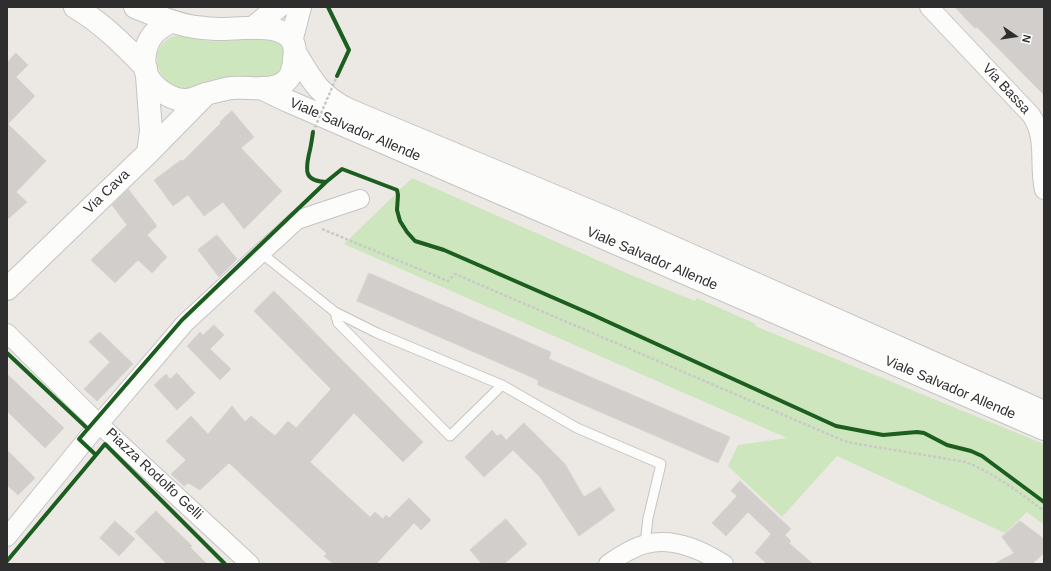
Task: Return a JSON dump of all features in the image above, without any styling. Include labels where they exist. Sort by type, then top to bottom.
[{"type":"main road","points":[[75,7],[118,39],[146,72],[156,87],[174,98],[185,100],[233,88],[273,87],[286,81],[290,75],[300,7]]},
{"type":"main road","points":[[135,7],[171,22],[194,27],[218,29],[271,28],[287,34],[294,46]]},
{"type":"main road","points":[[253,28],[278,7]]},
{"type":"main road","points":[[148,153],[151,131],[144,59],[146,48],[156,31],[171,22]]},
{"type":"main road","name":"Viale Salvador Allende","points":[[294,46],[320,91],[328,98],[349,110],[616,222],[1044,412]]},
{"type":"main road","name":"Viale Salvador Allende","points":[[261,88],[1044,429]]},
{"type":"main road","name":"Via Cava","points":[[7,290],[16,274],[148,153],[206,94]]},
{"type":"street","name":"Via Bassa","points":[[928,7],[1032,115],[1042,128],[1041,139],[1044,190]]},
{"type":"street","points":[[7,537],[185,323],[297,220],[360,199]]},
{"type":"street","name":"Piazza Rodolfo Gelli","points":[[7,333],[100,424],[250,564]]},
{"type":"street","points":[[608,564],[620,556],[646,544],[667,542],[691,548],[710,555],[724,564]]},
{"type":"lane","points":[[261,253],[335,312],[377,333],[502,385],[577,428],[661,464],[648,518],[646,544]]},
{"type":"lane","points":[[335,312],[338,322],[450,436],[502,385]]},
{"type":"path","points":[[312,140],[313,132],[340,71]]},
{"type":"path","points":[[297,220],[448,281],[455,274],[842,440],[852,443],[966,462],[979,467],[1007,483],[1044,511]]},
{"type":"green space","points":[[179,35],[207,41],[257,39],[276,42],[283,46],[285,59],[277,73],[269,77],[232,77],[188,89],[176,86],[166,80],[160,72],[157,63],[161,45],[168,39]]},
{"type":"green space","points":[[412,178],[631,275],[695,301],[697,298],[756,324],[755,326],[1044,444],[1044,525],[1027,512],[1005,533],[837,456],[782,517],[728,466],[738,445],[787,438],[344,244]]},
{"type":"building","points":[[955,7],[1044,7],[1044,95],[977,27],[975,28]]},
{"type":"building","points":[[16,53],[28,65],[16,77],[35,96],[8,124],[46,161],[16,192],[27,202],[7,220],[7,63]]},
{"type":"building","points":[[232,111],[254,137],[241,148],[282,191],[244,229],[223,202],[204,216],[188,195],[173,206],[154,180],[181,160],[183,161]]},
{"type":"building","points":[[128,189],[157,226],[147,235],[167,257],[152,273],[138,260],[115,283],[91,260],[127,225],[112,205]]},
{"type":"building","points":[[217,235],[237,259],[219,277],[198,250]]},
{"type":"building","points":[[369,273],[551,352],[549,359],[730,437],[718,463],[538,385],[538,380],[357,301]]},
{"type":"building","points":[[274,291],[423,442],[403,462],[354,413],[310,462],[370,517],[375,512],[383,519],[386,515],[389,518],[409,498],[431,520],[421,530],[414,523],[376,564],[333,564],[324,556],[327,554],[229,463],[200,490],[188,483],[184,486],[171,474],[186,460],[166,441],[191,416],[208,434],[232,406],[245,422],[251,416],[275,436],[288,421],[296,428],[331,389],[254,311]]},
{"type":"building","points":[[214,325],[224,335],[210,349],[231,369],[220,380],[187,346],[200,332],[203,335]]},
{"type":"building","points":[[100,332],[133,364],[97,401],[84,389],[110,362],[89,342]]},
{"type":"building","points":[[177,373],[195,393],[177,410],[154,385],[166,374],[170,379]]},
{"type":"building","points":[[7,374],[64,428],[45,448],[7,411]]},
{"type":"building","points":[[524,423],[565,464],[584,497],[600,487],[615,510],[579,536],[540,477],[513,450],[484,477],[465,457],[492,430],[497,436],[501,434],[506,440]]},
{"type":"building","points":[[7,450],[35,478],[18,495],[7,485]]},
{"type":"building","points":[[740,481],[791,529],[785,535],[791,541],[789,543],[813,564],[767,564],[755,553],[771,534],[748,512],[726,536],[712,523],[737,496],[731,491]]},
{"type":"building","points":[[156,511],[192,546],[190,547],[207,564],[167,564],[135,532]]},
{"type":"building","points":[[506,519],[527,544],[504,564],[482,564],[470,550]]},
{"type":"building","points":[[115,521],[135,539],[119,556],[100,538]]},
{"type":"building","points":[[1020,521],[1044,539],[1044,553],[1032,564],[994,564],[1014,553],[1002,537]]},
{"type":"cycle path","points":[[328,7],[349,50],[337,76]]},
{"type":"cycle path","points":[[313,132],[307,166],[307,171],[310,177],[314,180],[326,182],[342,169],[397,190],[397,210],[400,221],[415,241],[444,250],[593,315],[836,426],[883,435],[917,432],[924,433],[947,445],[971,451],[982,456],[1044,502]]},
{"type":"cycle path","points":[[7,561],[96,455],[79,439],[182,320],[326,182]]},
{"type":"cycle path","points":[[7,353],[88,429]]},
{"type":"cycle path","points":[[96,455],[105,444],[225,564]]}]
